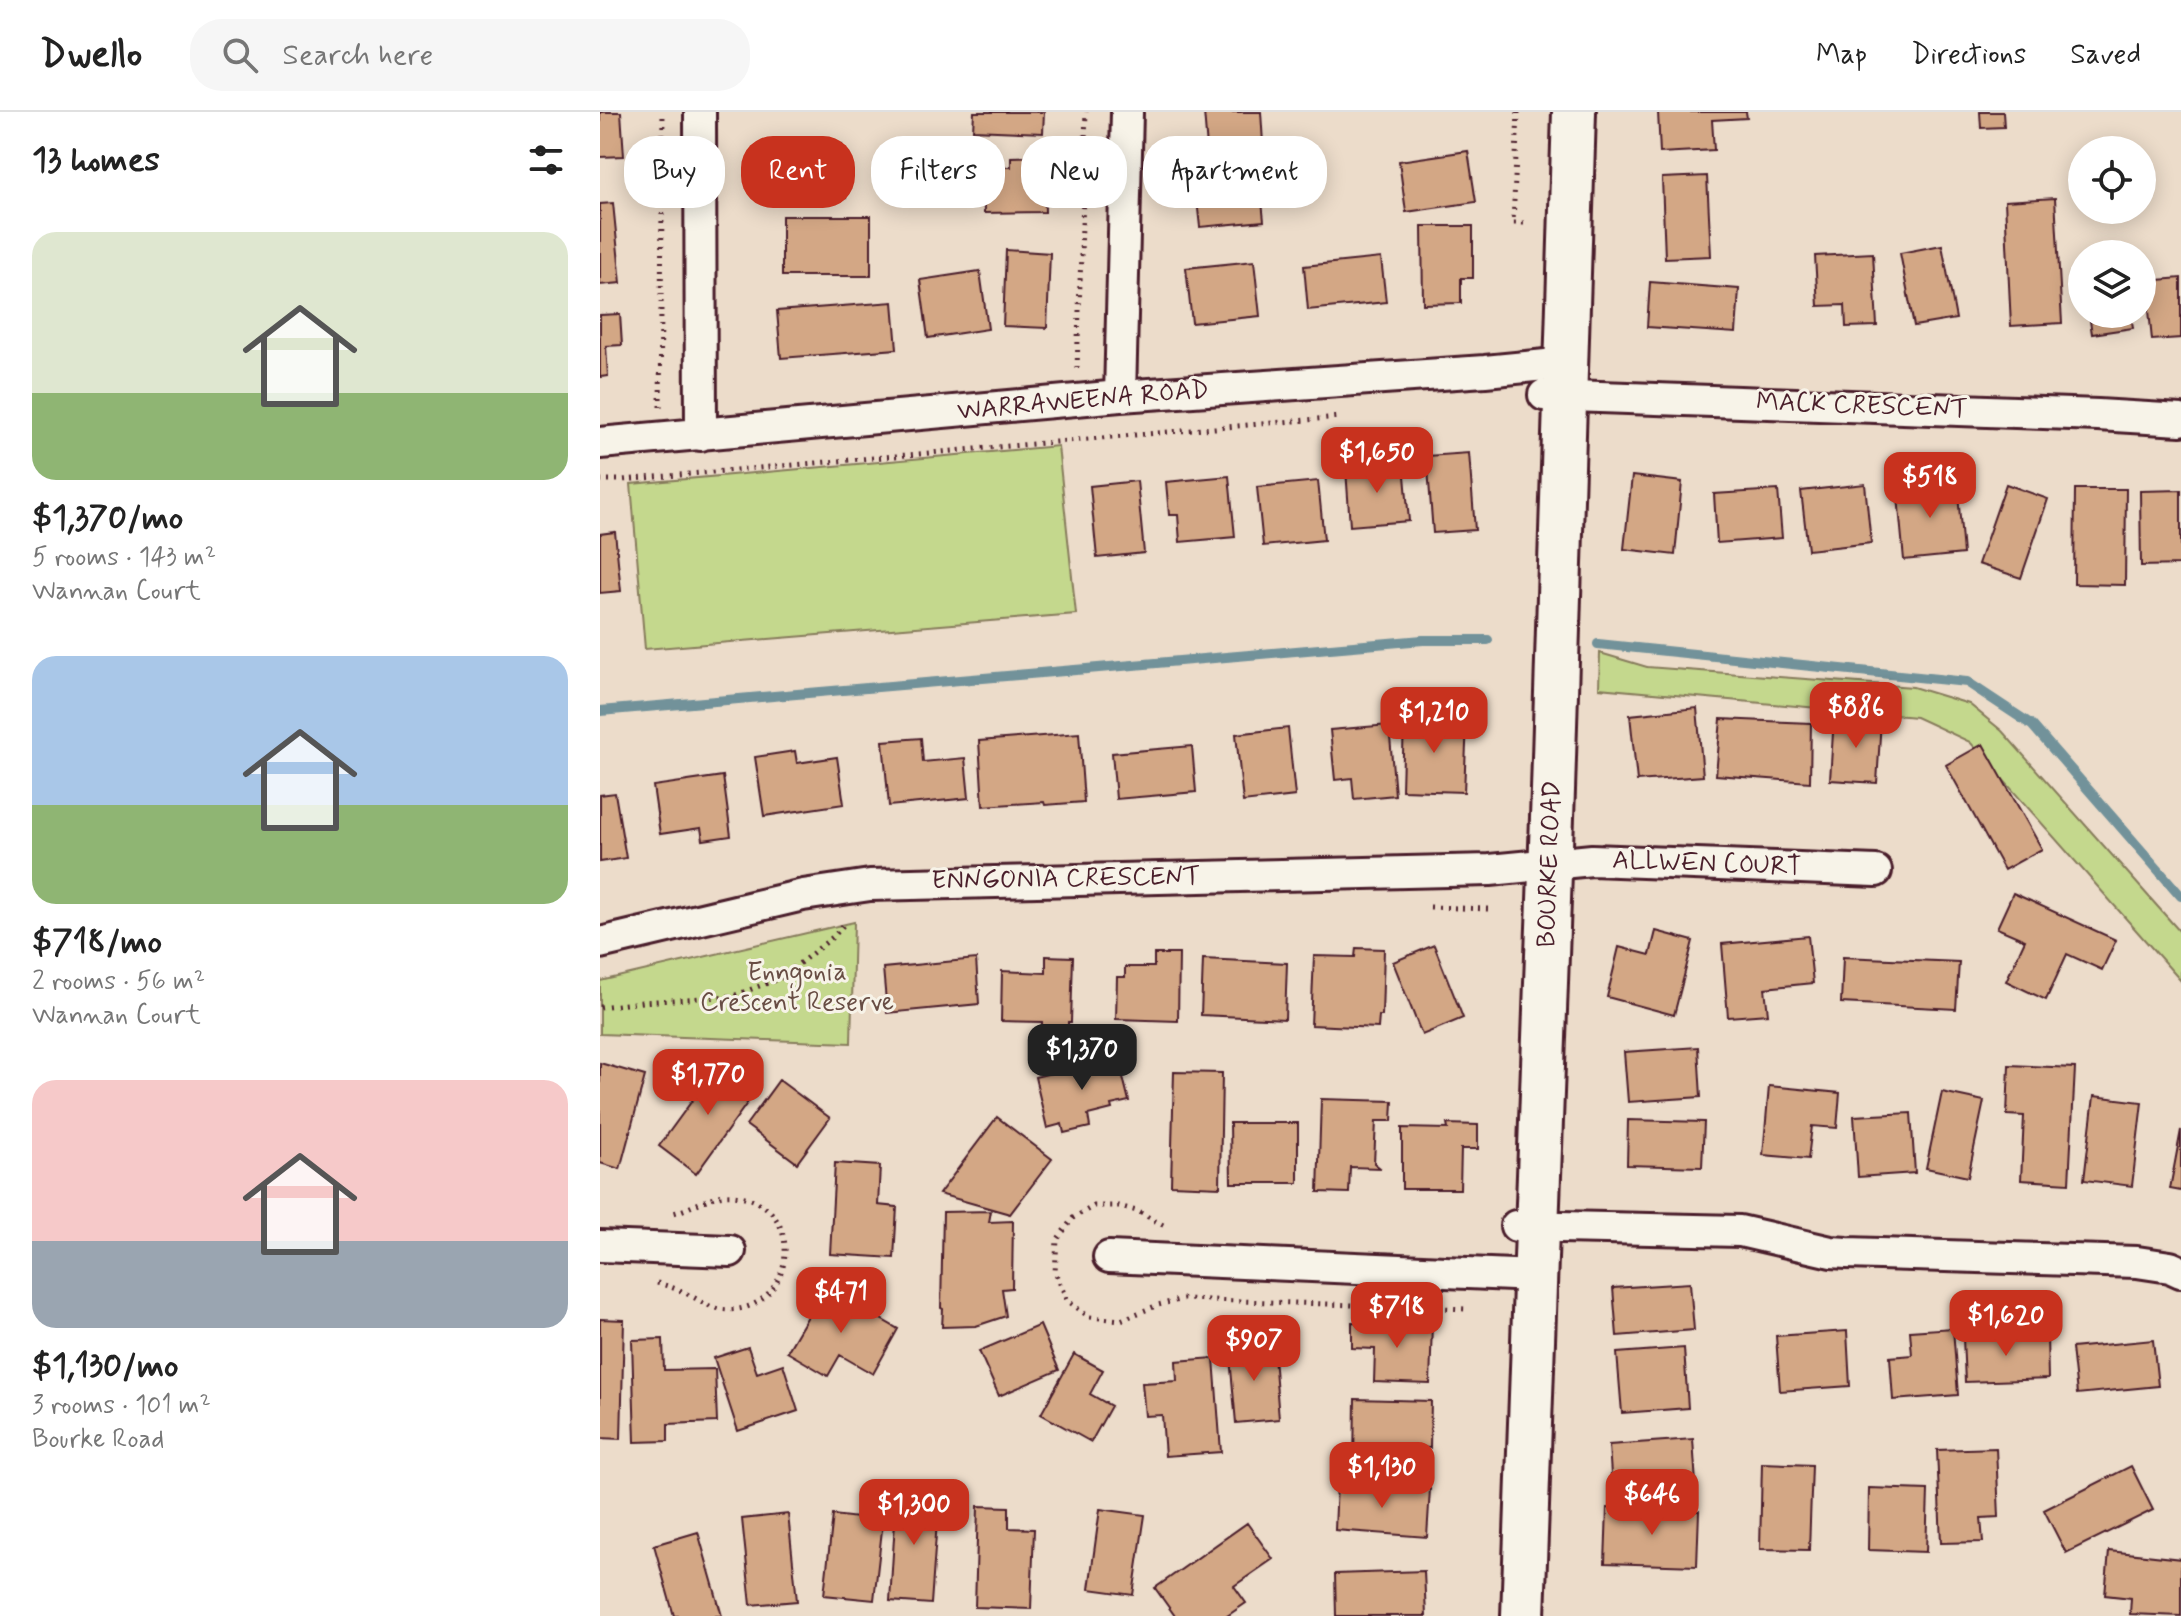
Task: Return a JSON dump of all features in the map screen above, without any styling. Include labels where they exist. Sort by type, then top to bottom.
[{"type":"main road","name":"BOURKE ROAD","points":[[1553,112],[1555,380]]},
{"type":"main road","name":"BOURKE ROAD","points":[[1503,1616],[1524,1276],[1555,380],[1574,112]]},
{"type":"main road","name":"BOURKE ROAD","points":[[1523,1616],[1524,1276]]},
{"type":"street","points":[[700,112],[701,435]]},
{"type":"street","points":[[1120,396],[1127,112]]},
{"type":"street","name":"WARRAWEENA ROAD","points":[[600,443],[1120,396],[1555,380]]},
{"type":"street","name":"MACK CRESCENT","points":[[1555,380],[2181,420]]},
{"type":"street","name":"ALLWEN COURT","points":[[1538,866],[1592,860],[1876,871]]},
{"type":"street","name":"ENNGONIA CRESCENT","points":[[600,943],[803,895],[870,885],[1490,870],[1538,866]]},
{"type":"street","points":[[1526,1226],[1740,1231],[1831,1252],[2137,1262],[2170,1267],[2181,1272]]},
{"type":"street","points":[[600,1246],[730,1251]]},
{"type":"street","points":[[1109,1257],[1524,1276]]},
{"type":"path","points":[[660,408],[663,112]]},
{"type":"path","points":[[1077,373],[1086,112]]},
{"type":"path","points":[[1518,112],[1513,223],[1528,223]]},
{"type":"path","points":[[600,480],[1348,416]]},
{"type":"path","points":[[1416,906],[1489,909]]},
{"type":"path","points":[[600,1007],[733,996],[781,978],[852,918],[834,922]]},
{"type":"green space","points":[[1058,446],[1076,614],[645,649],[631,484]]},
{"type":"green space","points":[[1600,653],[1647,667],[1913,687],[1969,704],[2002,731],[2181,933],[2181,981],[1970,742],[1916,717],[1599,688]]},
{"type":"green space","name":"Enngonia Crescent Reserve","points":[[854,922],[851,1043],[600,1034],[600,981]]},
{"type":"building","points":[[600,112],[621,112],[624,156],[600,157]]},
{"type":"building","points":[[974,112],[1044,112],[1043,133],[973,130]]},
{"type":"building","points":[[1204,112],[1261,112],[1263,136],[1206,136]]},
{"type":"building","points":[[1658,112],[1746,112],[1747,118],[1712,120],[1714,150],[1660,153]]},
{"type":"building","points":[[1980,112],[2003,112],[2004,127],[1981,128]]},
{"type":"building","points":[[1468,151],[1476,202],[1406,212],[1399,161]]},
{"type":"building","points":[[1011,157],[1021,157],[1021,208],[1045,208],[1045,212],[984,213],[984,208],[1005,208],[1005,167],[1011,167]]},
{"type":"building","points":[[1707,176],[1711,256],[1665,258],[1662,178]]},
{"type":"building","points":[[2055,198],[2062,323],[2011,326],[2005,201]]},
{"type":"building","points":[[613,203],[621,283],[600,285],[600,204]]},
{"type":"building","points":[[1198,208],[1263,208],[1264,221],[1200,227]]},
{"type":"building","points":[[782,216],[871,216],[871,276],[782,276]]},
{"type":"building","points":[[1422,226],[1473,226],[1473,278],[1461,278],[1461,303],[1423,304]]},
{"type":"building","points":[[1942,245],[1956,319],[1914,326],[1900,253]]},
{"type":"building","points":[[1006,250],[1050,253],[1047,328],[1003,326]]},
{"type":"building","points":[[1873,253],[1877,326],[1846,327],[1845,305],[1818,306],[1815,256]]},
{"type":"building","points":[[1381,258],[1386,302],[1308,310],[1304,266]]},
{"type":"building","points":[[1254,261],[1260,316],[1192,323],[1186,268]]},
{"type":"building","points":[[980,271],[988,329],[928,338],[920,280]]},
{"type":"building","points":[[2181,278],[2181,338],[2152,340],[2151,328],[2156,328],[2156,280]]},
{"type":"building","points":[[1650,282],[1739,289],[1736,333],[1647,327]]},
{"type":"building","points":[[893,302],[897,349],[781,358],[777,311]]},
{"type":"building","points":[[620,314],[622,345],[606,346],[608,376],[600,377],[600,315]]},
{"type":"building","points":[[2091,328],[2133,328],[2092,334]]},
{"type":"building","points":[[1469,453],[1475,530],[1433,533],[1427,456]]},
{"type":"building","points":[[1404,464],[1409,521],[1350,526],[1346,469]]},
{"type":"building","points":[[1229,476],[1235,537],[1180,542],[1178,515],[1169,515],[1166,482]]},
{"type":"building","points":[[1632,476],[1682,482],[1675,555],[1624,549]]},
{"type":"building","points":[[1137,481],[1144,553],[1097,558],[1090,486]]},
{"type":"building","points":[[1318,481],[1324,540],[1263,546],[1257,487]]},
{"type":"building","points":[[1957,481],[1963,554],[1904,560],[1897,486]]},
{"type":"building","points":[[1865,484],[1871,543],[1808,550],[1801,491]]},
{"type":"building","points":[[2006,484],[2048,499],[2021,578],[1978,564]]},
{"type":"building","points":[[2075,489],[2126,489],[2125,585],[2074,584]]},
{"type":"building","points":[[1778,490],[1782,538],[1717,543],[1714,494]]},
{"type":"building","points":[[2181,490],[2181,565],[2141,566],[2140,491]]},
{"type":"building","points":[[615,532],[621,591],[600,593],[600,534]]},
{"type":"building","points":[[1697,708],[1703,776],[1637,781],[1630,715]]},
{"type":"building","points":[[1834,717],[1881,720],[1877,783],[1830,780]]},
{"type":"building","points":[[1404,719],[1467,721],[1464,792],[1402,790]]},
{"type":"building","points":[[1721,719],[1811,723],[1810,782],[1716,775]]},
{"type":"building","points":[[1389,725],[1395,795],[1354,799],[1352,778],[1335,780],[1330,730]]},
{"type":"building","points":[[1288,728],[1295,796],[1243,802],[1236,734]]},
{"type":"building","points":[[1079,733],[1084,802],[983,806],[979,741]]},
{"type":"building","points":[[921,738],[923,762],[965,758],[969,798],[889,806],[883,741]]},
{"type":"building","points":[[1983,744],[2042,849],[2004,870],[1946,765]]},
{"type":"building","points":[[1192,746],[1196,792],[1116,799],[1112,753]]},
{"type":"building","points":[[795,751],[797,763],[837,757],[844,804],[764,816],[755,757]]},
{"type":"building","points":[[723,776],[731,836],[703,840],[701,828],[660,834],[653,786]]},
{"type":"building","points":[[615,793],[626,858],[600,862],[600,795]]},
{"type":"building","points":[[2013,893],[2116,940],[2102,970],[2067,954],[2046,1000],[2006,981],[2025,940],[1997,928]]},
{"type":"building","points":[[1656,931],[1693,941],[1674,1015],[1607,997],[1619,947],[1650,955]]},
{"type":"building","points":[[1808,936],[1813,983],[1765,988],[1768,1014],[1728,1017],[1722,944]]},
{"type":"building","points":[[1434,945],[1463,1018],[1422,1035],[1393,962]]},
{"type":"building","points":[[1356,948],[1384,949],[1382,1016],[1379,1016],[1378,1028],[1311,1025],[1314,956],[1355,957]]},
{"type":"building","points":[[1154,954],[1179,954],[1178,1021],[1116,1019],[1117,977],[1125,977],[1125,967],[1154,967]]},
{"type":"building","points":[[1046,956],[1073,957],[1068,1034],[1042,1033],[1042,1022],[1001,1021],[1002,971],[1046,973]]},
{"type":"building","points":[[1843,957],[1959,962],[1956,1009],[1841,1003]]},
{"type":"building","points":[[976,959],[979,1004],[887,1013],[883,968]]},
{"type":"building","points":[[1203,959],[1287,963],[1285,1019],[1201,1015]]},
{"type":"building","points":[[1698,1047],[1701,1097],[1628,1102],[1624,1052]]},
{"type":"building","points":[[1116,1049],[1129,1101],[1088,1115],[1090,1127],[1064,1133],[1062,1124],[1047,1128],[1035,1077],[1093,1063],[1091,1055]]},
{"type":"building","points":[[721,1061],[758,1088],[696,1174],[659,1146]]},
{"type":"building","points":[[600,1063],[645,1076],[620,1169],[600,1163]]},
{"type":"building","points":[[2009,1065],[2075,1068],[2069,1183],[2021,1180],[2024,1116],[2007,1115]]},
{"type":"building","points":[[1174,1072],[1222,1073],[1220,1187],[1171,1185]]},
{"type":"building","points":[[779,1080],[830,1118],[797,1163],[746,1125]]},
{"type":"building","points":[[1769,1086],[1840,1093],[1837,1128],[1812,1126],[1808,1159],[1763,1155]]},
{"type":"building","points":[[1942,1092],[1984,1101],[1968,1177],[1926,1168]]},
{"type":"building","points":[[2094,1096],[2142,1102],[2132,1186],[2084,1180]]},
{"type":"building","points":[[1321,1099],[1393,1101],[1392,1121],[1376,1121],[1374,1163],[1380,1168],[1350,1167],[1349,1193],[1318,1192]]},
{"type":"building","points":[[1911,1113],[1915,1173],[1858,1177],[1854,1116]]},
{"type":"building","points":[[997,1117],[1052,1159],[1010,1214],[939,1194]]},
{"type":"building","points":[[1628,1120],[1704,1122],[1702,1167],[1627,1165]]},
{"type":"building","points":[[1230,1123],[1298,1123],[1298,1183],[1231,1183]]},
{"type":"building","points":[[1447,1124],[1478,1125],[1478,1149],[1461,1149],[1460,1189],[1402,1189],[1402,1128],[1448,1129]]},
{"type":"building","points":[[2181,1130],[2181,1191],[2170,1189]]},
{"type":"building","points":[[835,1163],[880,1166],[878,1205],[897,1207],[894,1258],[830,1254]]},
{"type":"building","points":[[991,1211],[989,1222],[1013,1221],[1012,1288],[1002,1289],[1006,1316],[976,1326],[942,1327],[943,1212]]},
{"type":"building","points":[[1690,1283],[1694,1330],[1617,1336],[1613,1288]]},
{"type":"building","points":[[825,1287],[898,1329],[873,1374],[840,1355],[828,1376],[787,1352]]},
{"type":"building","points":[[600,1319],[624,1320],[621,1439],[600,1438]]},
{"type":"building","points":[[1352,1322],[1432,1324],[1430,1384],[1374,1382],[1375,1349],[1352,1348]]},
{"type":"building","points":[[1040,1325],[1059,1370],[999,1396],[979,1351]]},
{"type":"building","points":[[1953,1328],[1958,1395],[1893,1400],[1890,1357],[1912,1355],[1910,1331]]},
{"type":"building","points":[[1847,1331],[1850,1386],[1780,1391],[1776,1336]]},
{"type":"building","points":[[2047,1335],[2048,1379],[1965,1382],[1963,1338]]},
{"type":"building","points":[[663,1339],[664,1370],[715,1369],[717,1422],[668,1424],[668,1441],[635,1442],[632,1340]]},
{"type":"building","points":[[2153,1340],[2158,1386],[2077,1394],[2072,1348]]},
{"type":"building","points":[[1273,1343],[1279,1419],[1236,1423],[1229,1347]]},
{"type":"building","points":[[748,1347],[757,1373],[783,1364],[798,1411],[738,1431],[714,1358]]},
{"type":"building","points":[[1684,1348],[1688,1408],[1622,1413],[1617,1353]]},
{"type":"building","points":[[1074,1354],[1103,1370],[1090,1394],[1111,1406],[1091,1442],[1041,1414]]},
{"type":"building","points":[[1214,1358],[1221,1452],[1165,1456],[1162,1415],[1145,1416],[1142,1383],[1177,1381],[1176,1361]]},
{"type":"building","points":[[1355,1399],[1431,1401],[1430,1448],[1403,1447],[1403,1465],[1354,1464]]},
{"type":"building","points":[[1693,1439],[1696,1484],[1612,1490],[1609,1445]]},
{"type":"building","points":[[1996,1448],[1999,1517],[1981,1518],[1983,1542],[1941,1543],[1937,1450]]},
{"type":"building","points":[[1762,1463],[1812,1465],[1809,1550],[1760,1549]]},
{"type":"building","points":[[2131,1466],[2153,1510],[2066,1553],[2044,1510]]},
{"type":"building","points":[[1337,1483],[1430,1489],[1427,1537],[1335,1530]]},
{"type":"building","points":[[1869,1488],[1928,1490],[1926,1552],[1868,1550]]},
{"type":"building","points":[[897,1490],[939,1493],[931,1604],[890,1601]]},
{"type":"building","points":[[978,1506],[1009,1507],[1009,1528],[1034,1529],[1031,1609],[975,1607]]},
{"type":"building","points":[[1607,1508],[1699,1511],[1697,1566],[1605,1563]]},
{"type":"building","points":[[1100,1509],[1145,1515],[1133,1595],[1089,1589]]},
{"type":"building","points":[[788,1514],[797,1601],[751,1605],[742,1519]]},
{"type":"building","points":[[833,1515],[883,1521],[874,1600],[824,1595]]},
{"type":"building","points":[[1247,1523],[1273,1559],[1234,1586],[1246,1603],[1227,1616],[1175,1616],[1155,1588]]},
{"type":"building","points":[[698,1532],[722,1616],[674,1616],[654,1545]]},
{"type":"building","points":[[2109,1551],[2181,1559],[2181,1616],[2130,1614],[2131,1598],[2105,1595]]},
{"type":"building","points":[[1424,1571],[1426,1616],[1336,1616],[1335,1574]]},
{"type":"waterway","points":[[600,711],[1423,640],[1488,640]]},
{"type":"waterway","points":[[1598,644],[1967,682],[2032,725],[2181,896]]}]
